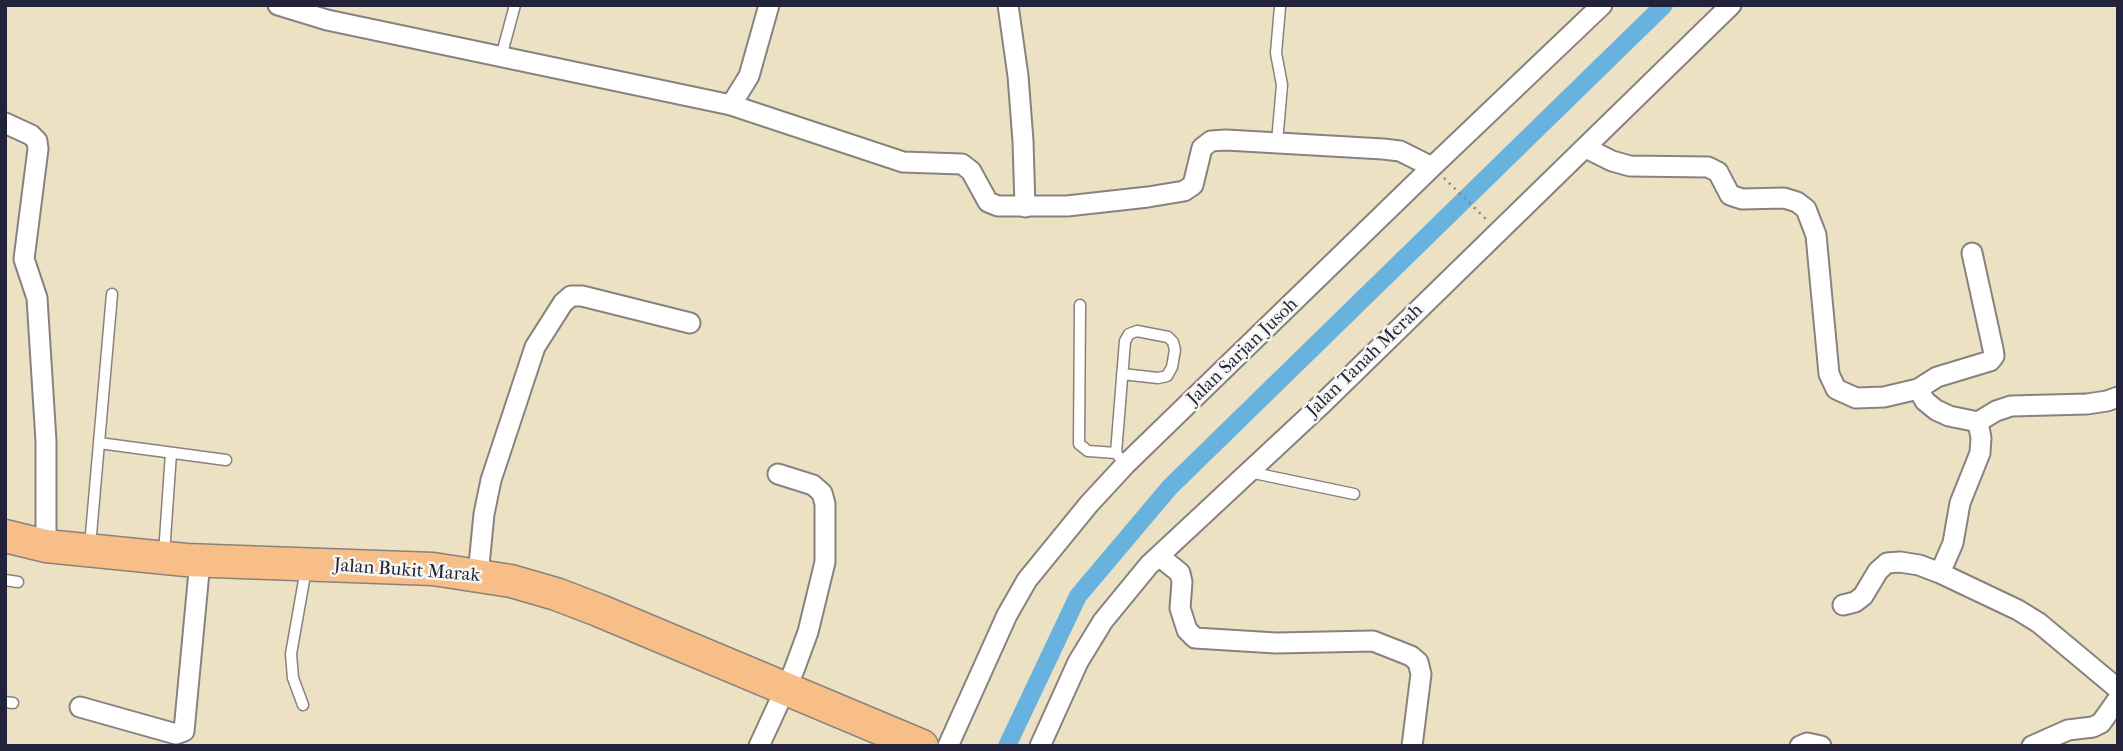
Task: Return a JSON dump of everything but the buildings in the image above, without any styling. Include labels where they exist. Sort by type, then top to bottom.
[{"type":"main road","name":"Jalan Bukit Marak","points":[[21,543],[200,561],[382,566],[478,575],[556,594],[922,746]]},
{"type":"street","points":[[278,5],[327,20],[731,106],[903,162],[962,164],[971,171],[988,202],[998,206],[1067,206],[1184,191],[1193,185],[1202,148],[1211,141],[1226,139],[1400,151],[1438,173]]},
{"type":"street","points":[[731,106],[749,76],[769,5]]},
{"type":"street","points":[[1008,5],[1018,76],[1025,207]]},
{"type":"street","name":"Jalan Sarjan Jusoh","points":[[948,746],[989,650],[1027,580],[1121,459],[1438,173],[1602,5]]},
{"type":"street","name":"Jalan Tanah Merah","points":[[1040,746],[1078,662],[1103,621],[1127,590],[1159,556],[1586,148],[1731,5]]},
{"type":"street","points":[[5,123],[31,135],[37,141],[38,149],[24,260],[37,298],[46,454],[21,543]]},
{"type":"street","points":[[1586,148],[1612,162],[1630,166],[1708,167],[1718,172],[1730,195],[1742,199],[1784,198],[1797,202],[1806,209],[1816,236],[1829,374],[1836,389],[1856,398],[1884,397],[1918,389],[1937,377],[1984,364],[1994,356],[1972,253]]},
{"type":"street","points":[[478,575],[484,514],[491,480],[535,347],[562,303],[571,296],[582,296],[690,323]]},
{"type":"street","points":[[1918,389],[1936,410],[1949,416],[1978,422],[2011,406],[2087,404],[2118,397]]},
{"type":"street","points":[[1940,573],[1953,543],[1960,503],[1980,453],[1978,422]]},
{"type":"street","points":[[760,746],[808,632],[825,562],[825,504],[822,493],[813,485],[778,474]]},
{"type":"street","points":[[1159,556],[1180,573],[1182,616],[1186,630],[1195,638],[1276,643],[1373,640],[1411,656],[1418,662],[1421,674],[1412,746]]},
{"type":"street","points":[[79,707],[176,734],[184,731],[200,561]]},
{"type":"street","points":[[1843,605],[1855,602],[1863,596],[1878,571],[1887,563],[1919,565],[2018,610],[2039,623],[2118,688]]},
{"type":"street","points":[[2032,746],[2068,730],[2093,727],[2101,723],[2118,699]]},
{"type":"street","points":[[1800,746],[1807,743],[1821,746]]},
{"type":"lane","points":[[501,57],[515,5]]},
{"type":"lane","points":[[1277,142],[1282,85],[1276,53],[1280,8]]},
{"type":"lane","points":[[90,550],[112,294]]},
{"type":"lane","points":[[1080,305],[1079,444],[1088,451],[1121,459],[1122,374],[1125,341],[1129,334],[1137,331],[1168,337],[1173,342],[1175,350],[1172,368],[1167,376],[1157,378],[1122,374]]},
{"type":"lane","points":[[99,443],[226,460]]},
{"type":"lane","points":[[164,558],[171,453]]},
{"type":"lane","points":[[1249,472],[1354,494]]},
{"type":"lane","points":[[303,705],[293,678],[290,654],[307,565]]},
{"type":"lane","points":[[5,580],[18,582]]},
{"type":"path","points":[[1438,173],[1484,216]]},
{"type":"waterway","points":[[1007,746],[1078,596],[1170,487],[1664,5]]}]
